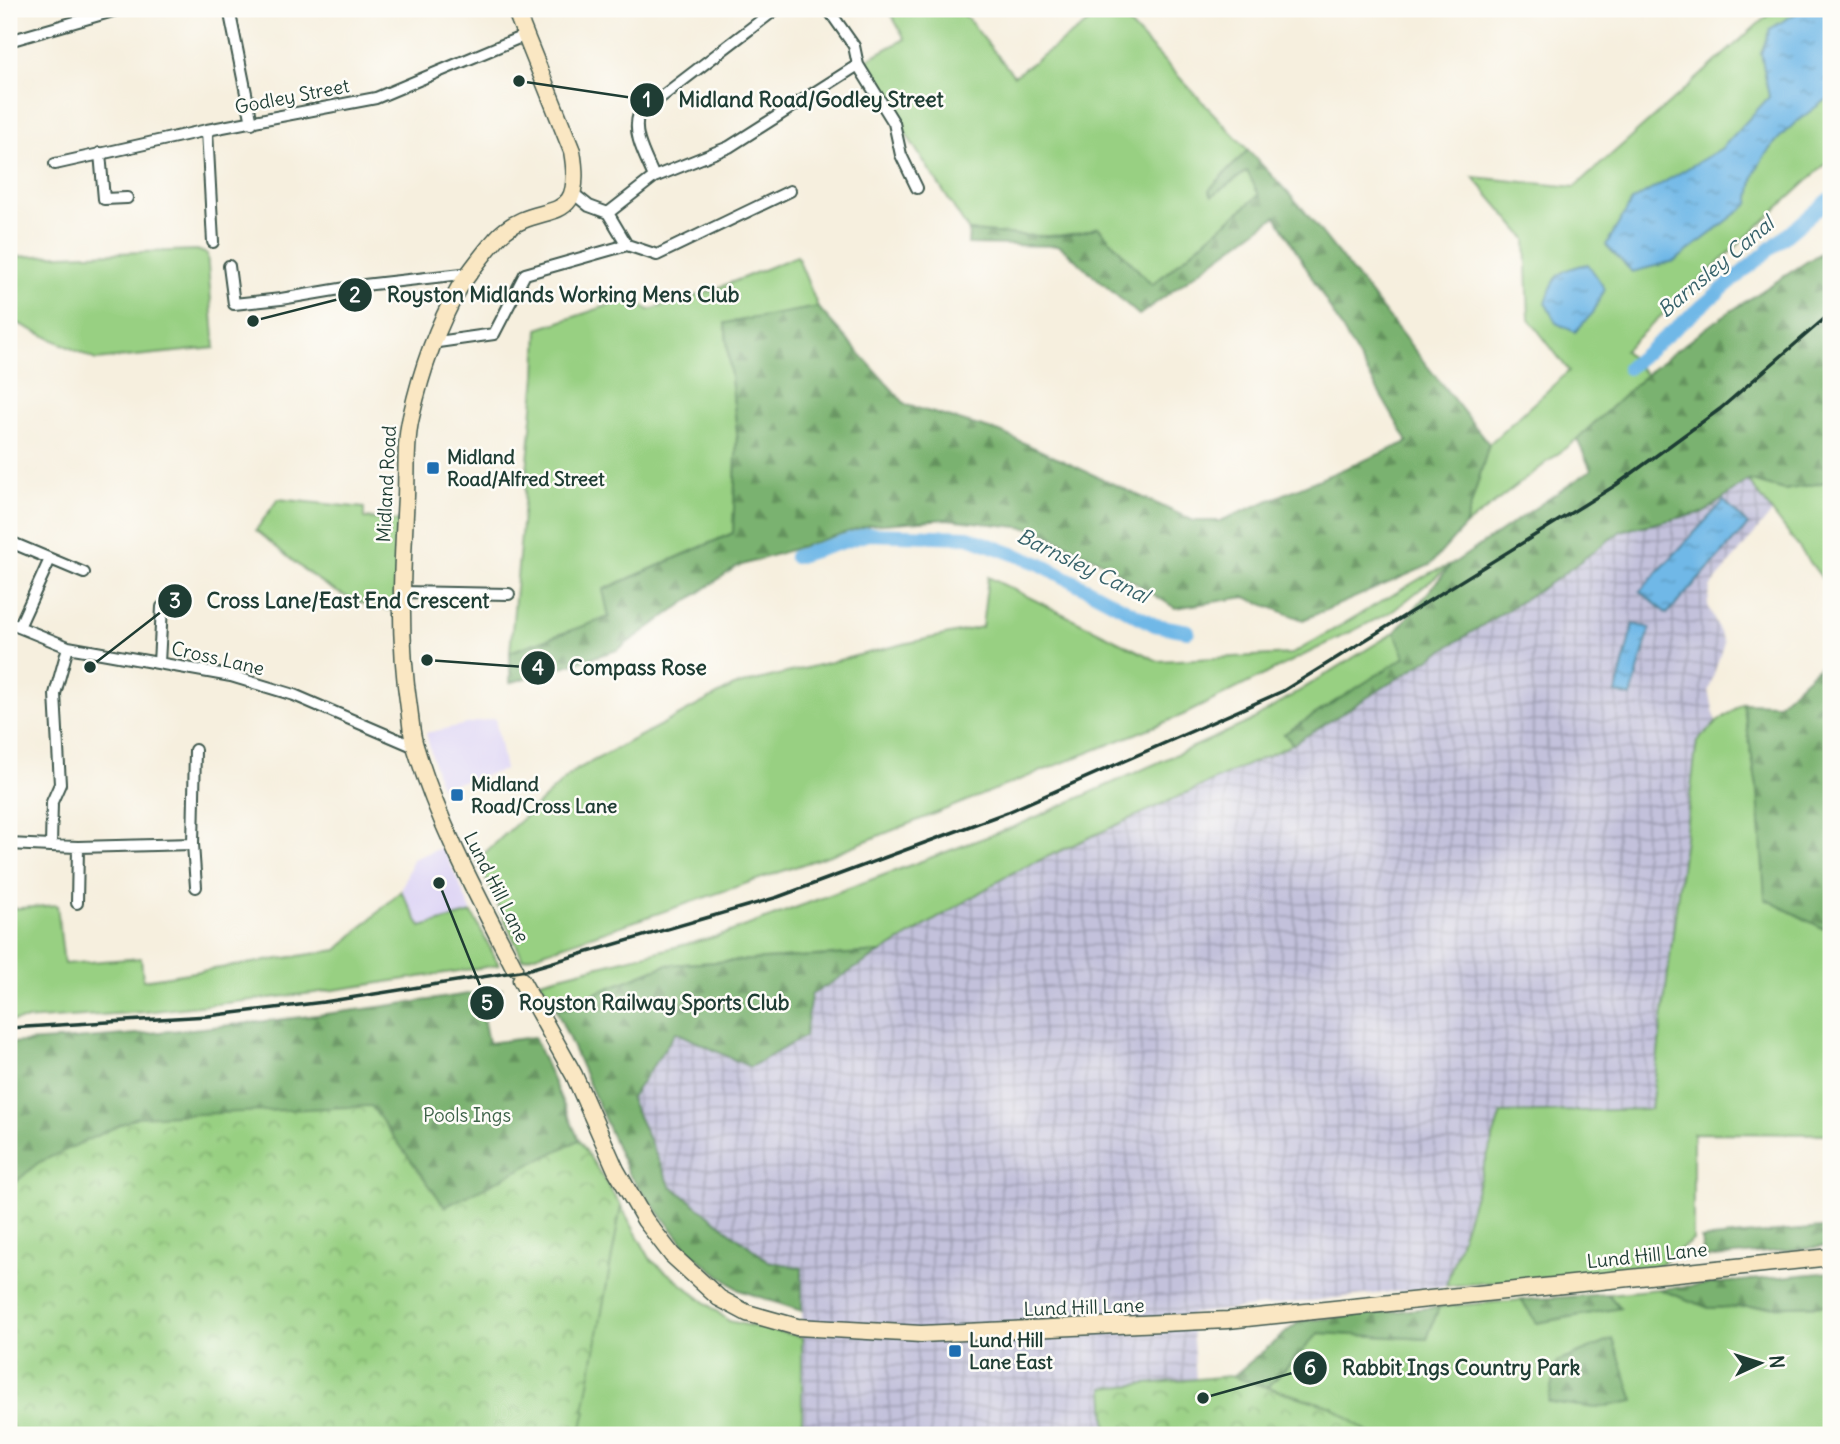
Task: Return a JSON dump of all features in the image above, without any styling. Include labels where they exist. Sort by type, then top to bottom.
[{"type":"main road","points":[[515,9],[572,151],[576,173],[574,194]]},
{"type":"main road","name":"Midland Road","points":[[415,747],[402,664],[401,592],[410,420],[431,343],[460,287],[502,233],[521,222],[551,212],[565,204],[574,194]]},
{"type":"main road","name":"Lund Hill Lane","points":[[415,747],[468,881],[574,1075],[616,1170],[645,1220],[672,1255],[719,1298],[747,1313],[797,1327],[921,1334],[1228,1320],[1831,1257]]},
{"type":"street","points":[[9,41],[120,9]]},
{"type":"street","points":[[229,9],[252,123]]},
{"type":"street","points":[[654,177],[637,133],[635,123],[639,114],[776,9]]},
{"type":"street","points":[[828,9],[854,46],[858,65],[894,123],[901,155],[917,188]]},
{"type":"street","name":"Godley Street","points":[[55,164],[207,130],[376,98],[526,35]]},
{"type":"street","points":[[608,213],[654,177],[729,147],[858,65]]},
{"type":"street","points":[[207,130],[213,242]]},
{"type":"street","points":[[100,153],[104,198]]},
{"type":"street","points":[[431,343],[494,334],[525,274],[627,245],[657,255],[790,191]]},
{"type":"street","points":[[574,194],[589,206],[608,213],[627,245]]},
{"type":"street","points":[[91,201],[127,198]]},
{"type":"street","points":[[229,266],[234,304],[471,273]]},
{"type":"street","points":[[15,544],[84,573]]},
{"type":"street","points":[[14,625],[50,559]]},
{"type":"street","points":[[401,592],[509,594]]},
{"type":"street","points":[[159,663],[162,607]]},
{"type":"street","name":"Cross Lane","points":[[14,625],[68,647],[231,676],[294,695],[415,747]]},
{"type":"street","points":[[51,846],[52,802],[60,783],[55,694],[68,647]]},
{"type":"street","points":[[195,750],[193,844],[196,887]]},
{"type":"street","points":[[9,844],[78,847],[193,844]]},
{"type":"street","points":[[77,903],[78,847]]},
{"type":"shaded area","points":[[1748,480],[1772,512],[1710,588],[1708,605],[1724,642],[1709,690],[1716,723],[1697,742],[1651,1109],[1501,1113],[1446,1286],[1191,1314],[1196,1379],[1105,1389],[1107,1435],[802,1435],[802,1269],[768,1261],[670,1185],[630,1099],[676,1032],[805,1036],[811,995],[1012,873],[1293,744],[1558,578],[1621,531],[1705,512]]},
{"type":"shaded area","points":[[495,718],[505,770],[440,787],[426,733]]},
{"type":"shaded area","points":[[443,847],[472,913],[421,927],[401,891],[413,859]]},
{"type":"green space","points":[[888,9],[960,9],[1014,76],[1107,9],[1115,9],[1248,150],[1209,190],[1212,195],[1248,171],[1259,195],[1152,285],[1098,227],[1068,235],[1051,236],[969,231],[860,63],[905,39]]},
{"type":"green space","points":[[1775,9],[1831,9],[1831,159],[1624,350],[1646,375],[1577,439],[1465,526],[1489,444],[1569,371],[1529,319],[1526,239],[1473,177],[1575,187]]},
{"type":"green space","points":[[1248,150],[1302,208],[1489,444],[1465,526],[1430,565],[1303,620],[1245,597],[1175,608],[1102,562],[1036,529],[946,519],[870,525],[736,567],[617,650],[510,683],[510,652],[609,617],[603,590],[733,533],[737,432],[725,323],[818,307],[906,405],[1000,432],[1194,521],[1220,521],[1408,442],[1276,216],[1139,315],[1060,246],[968,244],[969,231],[1051,236],[1068,235],[1098,227],[1152,285],[1259,195],[1247,171],[1212,196],[1209,190]]},
{"type":"green space","points":[[1831,246],[1831,481],[1785,490],[1748,480],[1705,512],[1621,531],[1558,578],[1293,744],[1284,734],[1405,657],[1395,632],[1451,565],[1591,470],[1577,439],[1653,368],[1714,322]]},
{"type":"green space","points":[[197,250],[207,254],[215,348],[96,360],[9,319],[9,257]]},
{"type":"green space","points":[[797,256],[818,307],[725,324],[737,432],[733,533],[604,589],[609,617],[510,652],[538,329],[630,298],[649,310],[708,292]]},
{"type":"green space","points":[[1748,480],[1785,490],[1831,481],[1831,590]]},
{"type":"green space","points":[[278,499],[364,508],[364,518],[404,522],[401,611],[358,602],[322,583],[256,530]]},
{"type":"green space","points":[[1451,565],[1393,611],[1183,715],[833,854],[523,959],[477,860],[574,771],[734,686],[982,627],[988,577],[1158,661],[1292,654],[1430,573]]},
{"type":"green space","points":[[1395,632],[1406,657],[1284,734],[1293,744],[1012,873],[882,952],[666,965],[556,1009],[540,981],[719,936],[1016,826],[1249,722]]},
{"type":"green space","points":[[1831,656],[1831,924],[1822,928],[1765,899],[1758,793],[1743,703],[1778,704]]},
{"type":"green space","points":[[1743,703],[1758,793],[1822,928],[1831,924],[1831,1134],[1693,1133],[1693,1240],[1652,1270],[1446,1286],[1501,1113],[1651,1109],[1697,741]]},
{"type":"green space","points":[[401,891],[421,927],[472,913],[499,965],[314,993],[145,1012],[9,1021],[9,909],[57,905],[64,964],[141,958],[143,980],[337,950]]},
{"type":"green space","points":[[882,952],[811,995],[805,1036],[750,1067],[676,1032],[630,1099],[670,1185],[768,1261],[802,1268],[802,1311],[739,1290],[691,1253],[629,1175],[556,1009],[666,965]]},
{"type":"green space","name":"Pools Ings","points":[[501,989],[482,1012],[488,1043],[534,1037],[579,1140],[445,1207],[371,1106],[137,1117],[38,1163],[9,1188],[9,1043],[256,1022]]},
{"type":"green space","points":[[371,1106],[445,1207],[579,1140],[621,1206],[584,1411],[586,1412],[579,1435],[9,1435],[9,1188],[38,1163],[137,1117]]},
{"type":"green space","points":[[621,1206],[651,1260],[729,1321],[802,1337],[802,1435],[577,1435]]},
{"type":"green space","points":[[1831,1227],[1831,1246],[1704,1258],[1701,1239]]},
{"type":"green space","points":[[1831,1272],[1831,1305],[1709,1308],[1659,1289]]},
{"type":"green space","points":[[1659,1289],[1709,1308],[1831,1305],[1831,1435],[1372,1435],[1332,1407],[1268,1387],[1319,1333],[1427,1339],[1439,1307],[1521,1300],[1538,1323],[1620,1308],[1608,1294]]},
{"type":"green space","points":[[1608,1294],[1620,1308],[1537,1323],[1521,1300]]},
{"type":"green space","points":[[1439,1307],[1427,1339],[1319,1333],[1268,1387],[1232,1377],[1300,1321]]},
{"type":"green space","points":[[1613,1339],[1634,1401],[1595,1408],[1548,1402],[1557,1362]]},
{"type":"green space","points":[[1229,1376],[1332,1407],[1372,1435],[1107,1435],[1104,1388]]},
{"type":"water","points":[[1803,9],[1831,9],[1831,97],[1799,120],[1770,149],[1755,175],[1749,204],[1675,261],[1632,272],[1606,245],[1632,201],[1722,148],[1769,97],[1761,53],[1770,29]]},
{"type":"water","points":[[1588,264],[1605,289],[1593,313],[1575,332],[1556,323],[1546,304],[1551,287],[1559,275],[1570,268]]},
{"type":"water","points":[[1724,501],[1748,525],[1667,614],[1640,591]]},
{"type":"water","points":[[1633,624],[1650,628],[1631,697],[1616,693]]},
{"type":"waterway","name":"Barnsley Canal","points":[[1628,368],[1831,198]]},
{"type":"waterway","name":"Barnsley Canal","points":[[795,557],[868,534],[968,537],[1040,564],[1155,625],[1188,631]]},
{"type":"railway","points":[[9,1028],[208,1016],[324,1002],[526,970],[778,897],[1008,812],[1283,691],[1616,485],[1720,409],[1831,313]]},
{"type":"place","name":"Midland Road/Godley Street","points":[[519,81]]},
{"type":"place","name":"Royston Midlands Working Mens Club","points":[[253,321]]},
{"type":"place","name":"Midland Road/Alfred Street","points":[[433,468]]},
{"type":"place","name":"Compass Rose","points":[[427,660]]},
{"type":"place","name":"Cross Lane/East End Crescent","points":[[90,667]]},
{"type":"place","name":"Midland Road/Cross Lane","points":[[457,795]]},
{"type":"place","name":"Royston Railway Sports Club","points":[[439,883]]},
{"type":"place","name":"Lund Hill Lane East","points":[[955,1351]]},
{"type":"place","name":"Rabbit Ings Country Park","points":[[1203,1398]]}]
